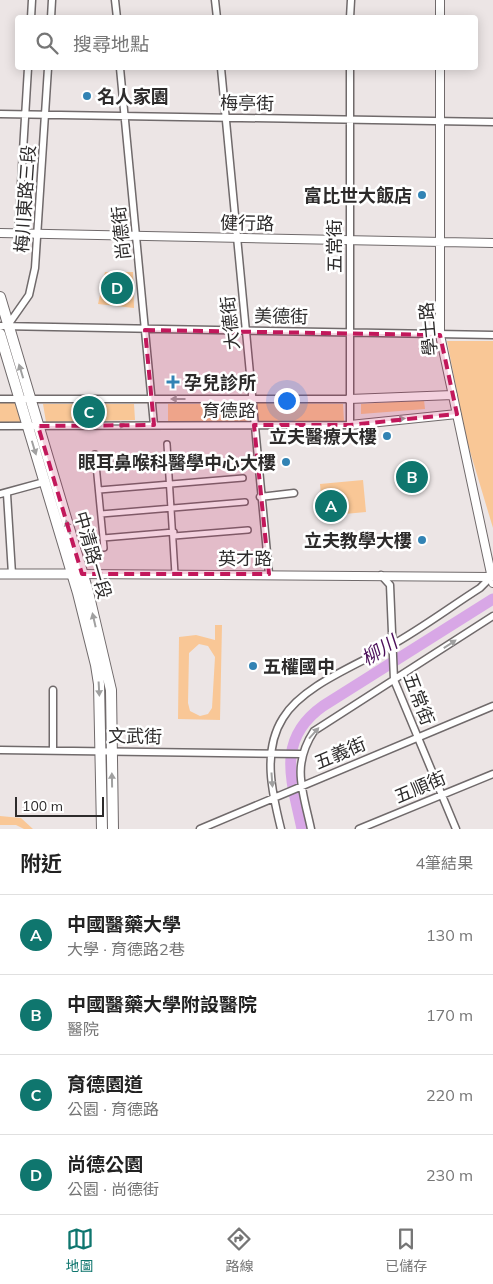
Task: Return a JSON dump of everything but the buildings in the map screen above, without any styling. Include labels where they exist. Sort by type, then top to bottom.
[{"type":"main road","name":"中清路一段","points":[[0,297],[4,326],[24,399],[112,690],[106,751],[102,829]]},
{"type":"main road","name":"中清路一段","points":[[0,334],[24,399]]},
{"type":"main road","name":"中清路一段","points":[[32,426],[44,482],[77,574]]},
{"type":"main road","name":"英才路","points":[[0,574],[77,574]]},
{"type":"main road","name":"中清路一段","points":[[106,751],[113,829]]},
{"type":"street","points":[[31,15],[32,0]]},
{"type":"street","points":[[51,15],[52,0]]},
{"type":"street","points":[[115,0],[117,15]]},
{"type":"street","points":[[215,0],[217,15]]},
{"type":"street","points":[[350,0],[350,15]]},
{"type":"street","points":[[440,0],[440,15]]},
{"type":"street","points":[[18,234],[28,70]]},
{"type":"street","name":"梅川東路三段","points":[[4,326],[29,295],[35,268],[48,70]]},
{"type":"street","name":"尚德街","points":[[120,70],[154,425]]},
{"type":"street","name":"大德街","points":[[221,70],[260,497],[269,574]]},
{"type":"street","name":"五常街","points":[[350,70],[350,425]]},
{"type":"street","name":"學士路","points":[[440,70],[440,335],[488,552],[492,580]]},
{"type":"street","name":"梅亭街","points":[[0,114],[493,122]]},
{"type":"street","name":"健行路","points":[[0,233],[493,243]]},
{"type":"street","name":"美德街","points":[[4,326],[493,335]]},
{"type":"street","name":"育德路","points":[[0,399],[251,399],[452,395]]},
{"type":"street","name":"育德路","points":[[0,426],[350,425],[457,414]]},
{"type":"street","points":[[167,444],[171,484],[175,574]]},
{"type":"street","points":[[95,454],[104,548]]},
{"type":"street","points":[[96,466],[186,458]]},
{"type":"street","points":[[98,490],[243,478]]},
{"type":"street","points":[[12,574],[3,494],[44,482]]},
{"type":"street","points":[[260,497],[294,493]]},
{"type":"street","points":[[101,514],[245,502]]},
{"type":"street","points":[[103,538],[248,530]]},
{"type":"street","name":"英才路","points":[[77,574],[381,575],[492,580]]},
{"type":"street","name":"五常街","points":[[381,575],[390,585],[394,680],[456,829]]},
{"type":"street","points":[[281,829],[270,753],[283,718],[297,702],[324,683],[392,649],[492,580]]},
{"type":"street","points":[[311,829],[300,787],[301,754],[314,731],[493,616]]},
{"type":"street","points":[[53,690],[53,750]]},
{"type":"street","name":"五義街","points":[[200,829],[493,706]]},
{"type":"street","name":"文武街","points":[[0,750],[301,754]]},
{"type":"street","name":"五順街","points":[[359,829],[493,774]]},
{"type":"highlighted area","points":[[145,330],[440,335],[457,414],[350,425],[254,425],[269,574],[82,574],[38,426],[154,425]]},
{"type":"shaded area","points":[[105,272],[133,272],[134,308],[98,304]]},
{"type":"shaded area","points":[[447,341],[493,341],[493,528],[466,438]]},
{"type":"shaded area","points":[[424,400],[425,409],[361,414],[361,404]]},
{"type":"shaded area","points":[[0,403],[16,403],[22,422],[0,422]]},
{"type":"shaded area","points":[[256,403],[343,404],[344,421],[258,421]]},
{"type":"shaded area","points":[[43,404],[134,404],[135,420],[46,422]]},
{"type":"shaded area","points":[[168,404],[246,404],[248,421],[168,422]]},
{"type":"shaded area","points":[[363,480],[366,512],[323,516],[320,484]]},
{"type":"shaded area","points":[[215,625],[222,625],[220,720],[178,719],[179,637],[196,635],[215,640]],"holes":[[[199,644],[208,646],[215,657],[212,708],[208,714],[200,716],[190,711],[188,703],[189,653]]]},
{"type":"shaded area","points":[[0,816],[21,818],[33,829],[24,829],[16,825],[0,825]]},
{"type":"waterway","name":"柳川","points":[[302,829],[294,794],[291,762],[293,747],[298,733],[308,719],[323,706],[493,599]]},
{"type":"place","name":"名人家園","points":[[87,96]]},
{"type":"place","name":"富比世大飯店","points":[[422,195]]},
{"type":"place","name":"尚德公園","points":[[117,288]]},
{"type":"place","name":"孕兒診所","points":[[173,382]]},
{"type":"place","name":"育德園道","points":[[89,412]]},
{"type":"place","name":"立夫醫療大樓","points":[[387,436]]},
{"type":"place","name":"眼耳鼻喉科醫學中心大樓","points":[[286,462]]},
{"type":"place","name":"中國醫藥大學附設醫院","points":[[412,477]]},
{"type":"place","name":"中國醫藥大學","points":[[331,506]]},
{"type":"place","name":"立夫教學大樓","points":[[422,540]]},
{"type":"place","name":"五權國中","points":[[253,666]]}]
